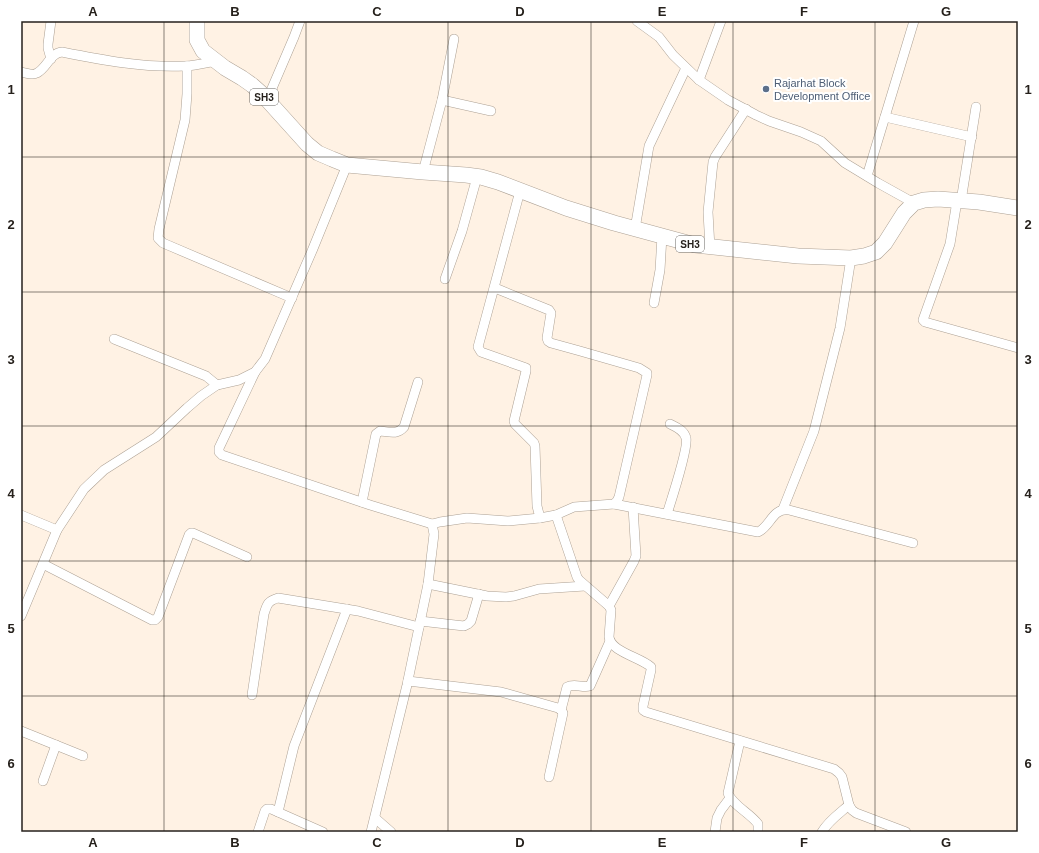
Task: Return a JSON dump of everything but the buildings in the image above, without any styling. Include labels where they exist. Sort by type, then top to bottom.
[{"type":"main road","name":"SH3","points":[[197,21],[197,40],[203,51],[261,93],[318,153],[346,165],[477,177],[498,182],[566,208],[695,246],[798,256],[850,258],[876,252],[885,243],[904,213],[914,203]]},
{"type":"main road","points":[[914,203],[924,200],[938,199],[980,202],[1018,208]]},
{"type":"street","points":[[51,21],[48,44],[51,59]]},
{"type":"street","points":[[267,100],[300,21]]},
{"type":"street","points":[[637,21],[659,37],[673,55],[699,80],[728,100],[756,115],[821,141],[845,163],[914,203]]},
{"type":"street","points":[[699,80],[721,21]]},
{"type":"street","points":[[867,176],[914,21]]},
{"type":"street","points":[[423,172],[442,100],[454,38]]},
{"type":"street","points":[[21,72],[32,74],[38,73],[55,54],[62,52],[115,62],[157,66],[187,66],[216,61]]},
{"type":"street","points":[[187,66],[188,94],[185,120],[158,238],[163,243],[292,298]]},
{"type":"street","points":[[635,229],[649,146],[686,68]]},
{"type":"street","points":[[442,100],[491,111]]},
{"type":"street","points":[[976,107],[972,137],[950,244],[923,320],[925,322],[1018,348]]},
{"type":"street","points":[[710,248],[708,212],[713,162],[746,109]]},
{"type":"street","points":[[885,117],[972,137]]},
{"type":"street","points":[[346,165],[292,298],[265,358],[255,372],[219,448],[219,452],[222,455],[432,524],[467,518],[508,521],[540,518],[556,515],[574,507],[614,504],[758,532],[762,530],[777,512],[783,509],[913,543]]},
{"type":"street","points":[[445,279],[462,231],[477,177]]},
{"type":"street","points":[[520,191],[478,347],[481,352],[526,368],[514,420],[515,424],[534,442],[536,446],[537,506],[540,518]]},
{"type":"street","points":[[654,303],[660,270],[662,236]]},
{"type":"street","points":[[783,509],[814,431],[840,328],[850,258]]},
{"type":"street","points":[[495,288],[549,310],[551,313],[547,338],[551,343],[639,368],[647,372],[619,497],[614,504]]},
{"type":"street","points":[[114,339],[206,376],[217,385]]},
{"type":"street","points":[[21,616],[57,530],[84,489],[104,470],[156,438],[187,408],[217,385],[239,380],[255,372]]},
{"type":"street","points":[[362,502],[376,434],[380,432],[400,432],[404,427],[418,382]]},
{"type":"street","points":[[667,514],[686,442],[686,437],[682,431],[670,424]]},
{"type":"street","points":[[609,606],[636,556],[633,507]]},
{"type":"street","points":[[21,515],[57,530]]},
{"type":"street","points":[[556,515],[577,577],[585,586],[609,606],[611,610],[610,641],[616,648],[651,667],[643,710],[834,770],[842,777],[852,810],[856,813],[906,832]]},
{"type":"street","points":[[371,832],[408,681],[428,584],[434,534],[432,524]]},
{"type":"street","points":[[43,564],[154,620],[158,617],[191,533],[247,556]]},
{"type":"street","points":[[428,584],[487,596],[506,597],[539,589],[585,586]]},
{"type":"street","points":[[252,695],[264,614],[267,605],[272,600],[278,598],[347,609],[420,624],[464,626],[471,622],[479,594]]},
{"type":"street","points":[[278,812],[294,746],[347,609]]},
{"type":"street","points":[[549,777],[563,713],[561,710],[567,687],[573,685],[583,687],[590,686],[610,641]]},
{"type":"street","points":[[408,681],[501,692],[561,710]]},
{"type":"street","points":[[21,731],[83,756]]},
{"type":"street","points":[[740,741],[728,793],[730,798],[754,818],[758,824],[758,832]]},
{"type":"street","points":[[43,781],[56,745]]},
{"type":"street","points":[[715,832],[717,818],[730,798]]},
{"type":"street","points":[[822,832],[824,828],[850,805]]},
{"type":"street","points":[[258,832],[267,809],[271,809],[323,832]]},
{"type":"street","points":[[375,818],[391,832]]},
{"type":"place","name":"Rajarhat Block Development Office","points":[[766,89]]}]
